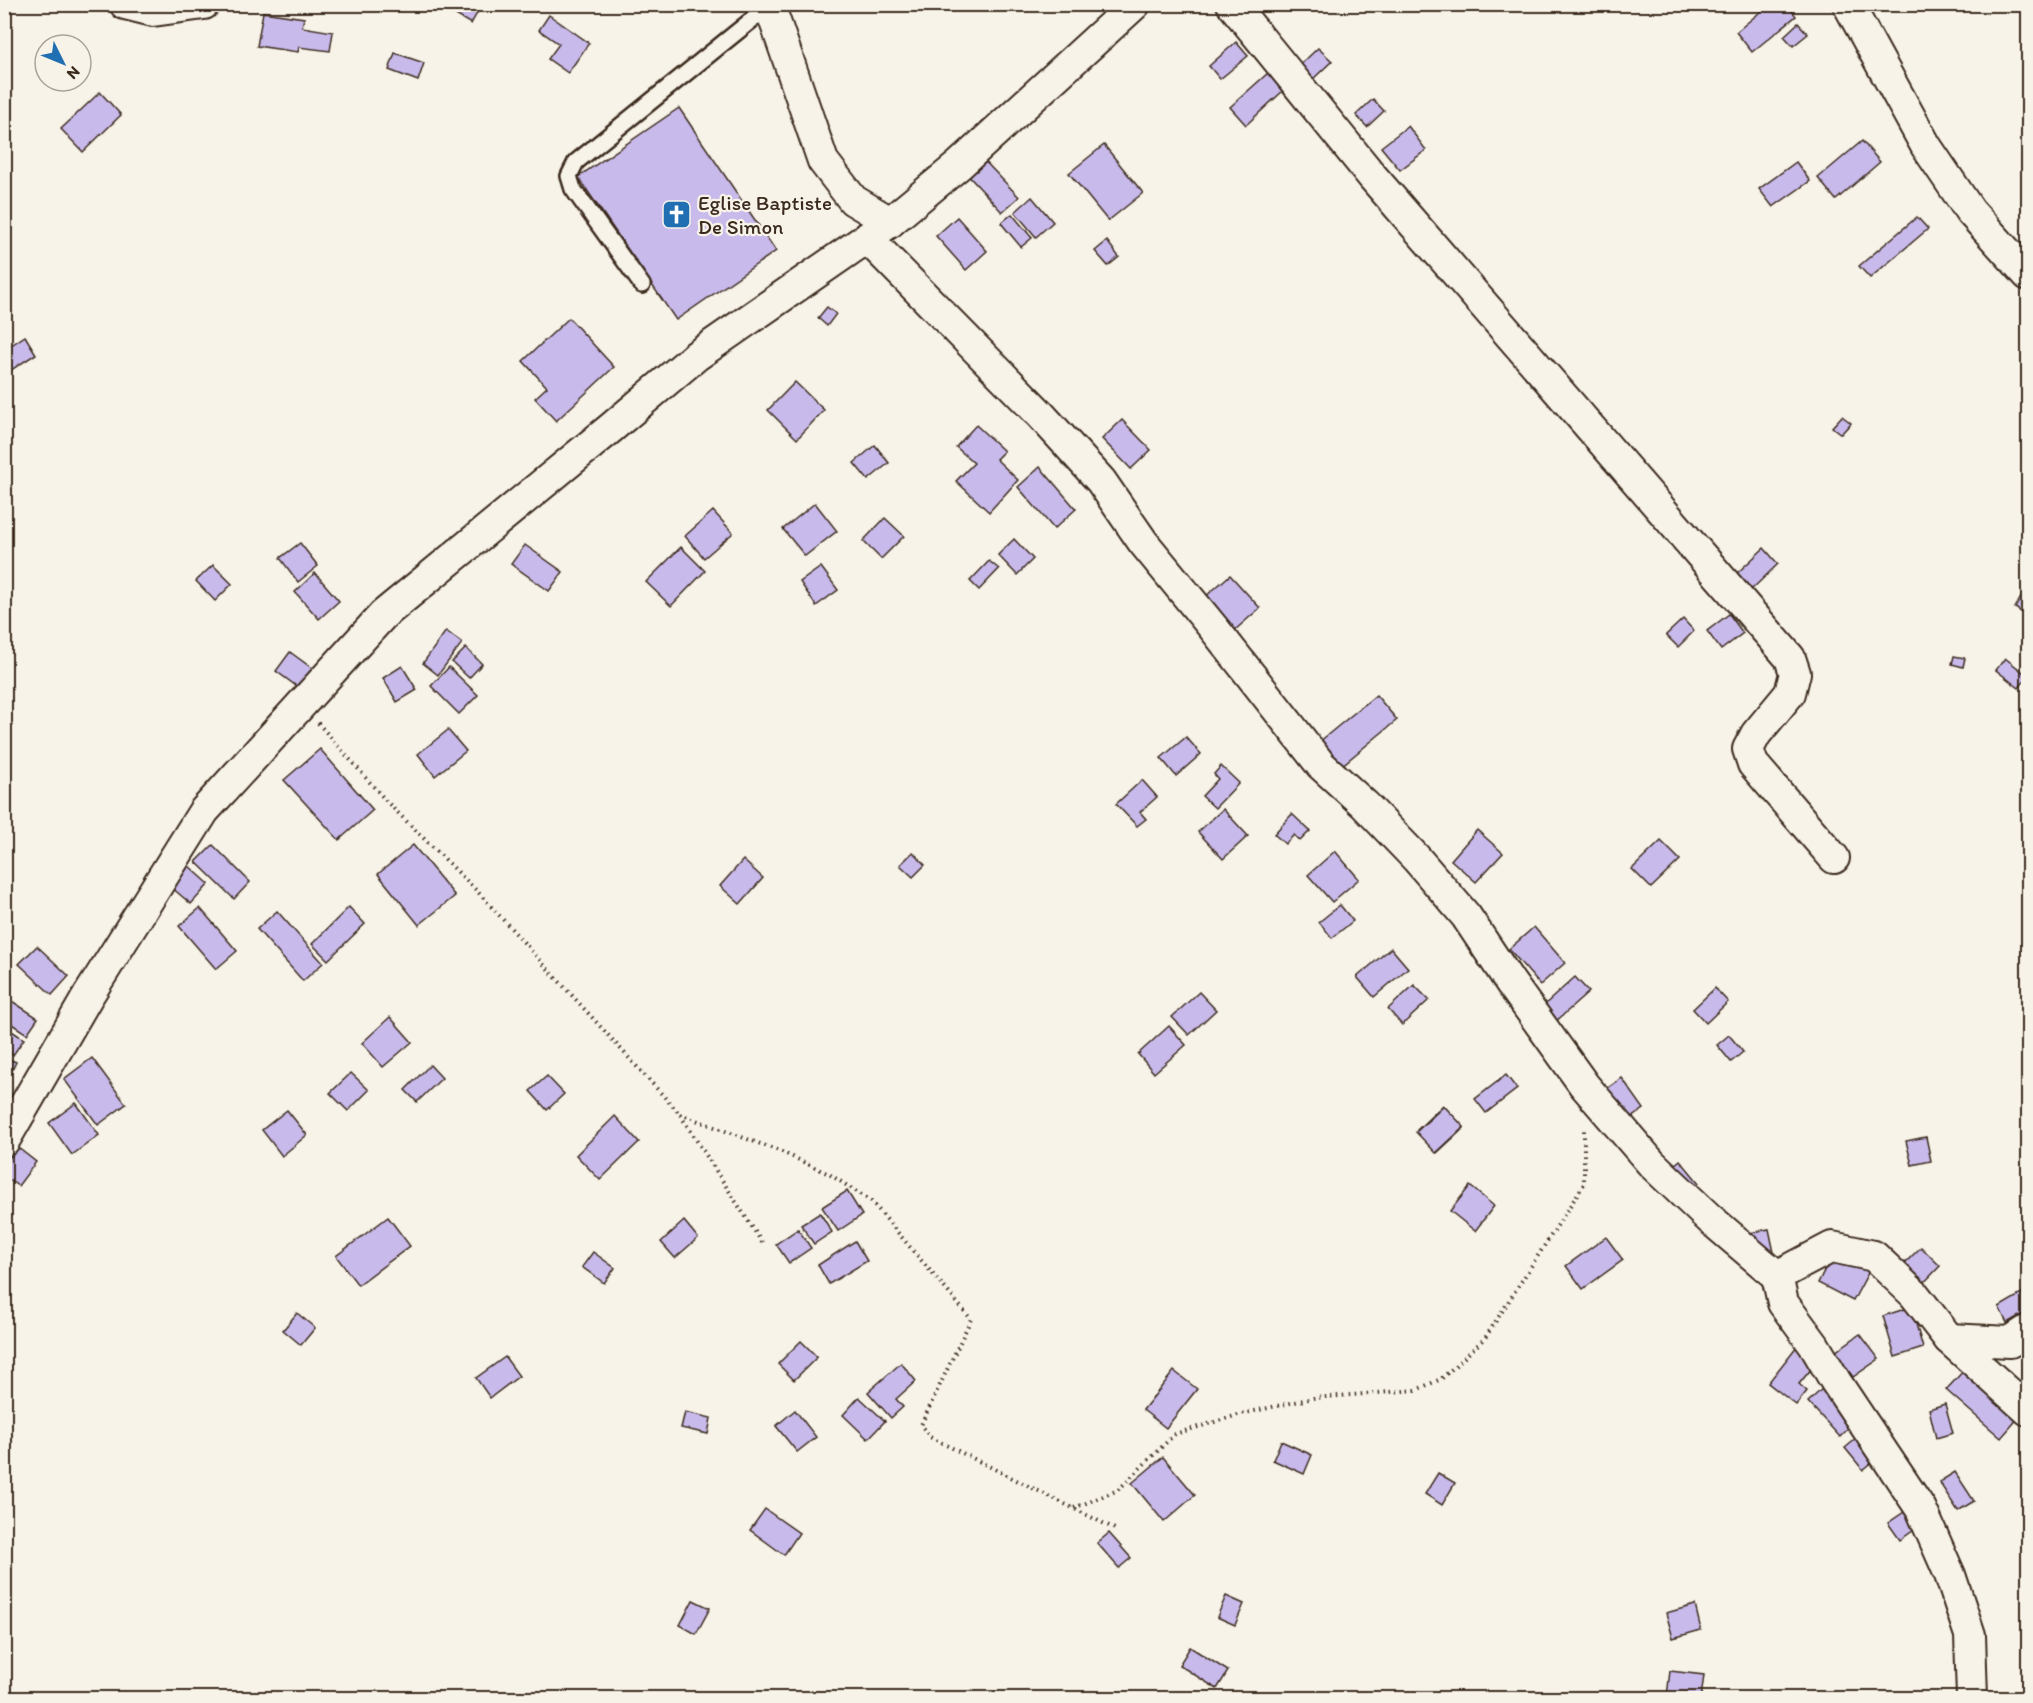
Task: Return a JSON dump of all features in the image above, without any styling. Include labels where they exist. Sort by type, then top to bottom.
[{"type":"street","points":[[124,4],[153,11],[204,4]]},
{"type":"street","points":[[4,1141],[88,996],[204,811],[384,615],[696,356],[879,230],[959,165],[1135,4]]},
{"type":"street","points":[[1232,4],[1372,176],[1790,658],[1795,673],[1790,693],[1756,734],[1748,748],[1753,764],[1834,858]]},
{"type":"street","points":[[1848,4],[1926,146],[1970,211],[2028,275]]},
{"type":"street","points":[[769,5],[823,161],[853,200],[1101,481],[1143,542],[1321,765],[1416,858],[1466,916],[1584,1085],[1652,1164],[1709,1218],[1777,1276],[1784,1303],[1921,1509],[1950,1575],[1970,1635],[1972,1698]]},
{"type":"street","points":[[1777,1276],[1832,1247],[1874,1256],[1914,1294],[1949,1339],[2028,1410]]},
{"type":"street","points":[[1949,1339],[2010,1342],[2028,1330]]},
{"type":"lane","points":[[642,285],[573,189],[569,176],[576,162],[769,5]]},
{"type":"path","points":[[302,705],[387,803],[477,891],[679,1113],[763,1244]]},
{"type":"path","points":[[1074,1508],[1118,1490],[1176,1434],[1241,1414],[1313,1398],[1416,1390],[1441,1379],[1485,1338],[1584,1184],[1584,1085]]},
{"type":"path","points":[[679,1113],[801,1161],[829,1174],[871,1202],[971,1319],[921,1425],[930,1437],[1116,1528]]},
{"type":"building","points":[[437,4],[482,4],[471,24]]},
{"type":"building","points":[[1770,4],[1787,4],[1796,16],[1752,52],[1736,32]]},
{"type":"building","points":[[263,12],[304,18],[302,27],[333,32],[330,51],[299,47],[298,52],[257,46]]},
{"type":"building","points":[[549,15],[589,43],[568,73],[548,59],[559,44],[539,30]]},
{"type":"building","points":[[1798,23],[1808,34],[1793,46],[1784,36]]},
{"type":"building","points":[[1236,42],[1248,56],[1220,79],[1209,66]]},
{"type":"building","points":[[1318,48],[1332,61],[1312,80],[1299,66]]},
{"type":"building","points":[[395,53],[424,63],[418,81],[389,70]]},
{"type":"building","points":[[1268,73],[1284,90],[1246,125],[1230,107]]},
{"type":"building","points":[[100,92],[121,115],[83,152],[61,129]]},
{"type":"building","points":[[1373,99],[1384,111],[1367,127],[1356,115]]},
{"type":"building","name":"Eglise Baptiste De Simon","points":[[679,108],[776,251],[676,320],[578,177]]},
{"type":"building","points":[[1408,126],[1426,150],[1400,170],[1381,147]]},
{"type":"building","points":[[1862,141],[1880,162],[1836,200],[1818,178]]},
{"type":"building","points":[[1104,145],[1143,193],[1108,221],[1069,173]]},
{"type":"building","points":[[978,154],[1019,197],[1002,212],[962,169]]},
{"type":"building","points":[[1796,162],[1810,181],[1773,207],[1759,189]]},
{"type":"building","points":[[1032,197],[1053,222],[1036,237],[1015,212]]},
{"type":"building","points":[[1012,214],[1032,238],[1021,247],[1001,223]]},
{"type":"building","points":[[957,217],[987,251],[966,270],[936,236]]},
{"type":"building","points":[[1917,217],[1928,229],[1870,278],[1859,266]]},
{"type":"building","points":[[1107,241],[1119,257],[1108,266],[1095,251]]},
{"type":"building","points":[[827,307],[836,314],[827,326],[818,318]]},
{"type":"building","points":[[569,318],[614,367],[556,421],[535,398],[547,387],[523,361]]},
{"type":"building","points":[[25,336],[36,354],[5,374],[4,350]]},
{"type":"building","points":[[795,382],[824,410],[797,439],[768,410]]},
{"type":"building","points":[[1842,416],[1851,423],[1841,434],[1832,427]]},
{"type":"building","points":[[1122,420],[1151,450],[1131,469],[1102,439]]},
{"type":"building","points":[[976,425],[1004,451],[996,459],[1018,480],[989,512],[956,481],[974,463],[956,447]]},
{"type":"building","points":[[875,445],[889,463],[868,480],[854,463]]},
{"type":"building","points":[[1040,467],[1076,509],[1054,529],[1018,487]]},
{"type":"building","points":[[815,503],[837,531],[805,556],[783,529]]},
{"type":"building","points":[[713,511],[733,533],[704,558],[685,536]]},
{"type":"building","points":[[885,518],[904,536],[881,559],[863,541]]},
{"type":"building","points":[[1014,539],[1033,559],[1017,575],[998,555]]},
{"type":"building","points":[[300,543],[318,566],[298,582],[280,558]]},
{"type":"building","points":[[525,545],[563,572],[549,591],[511,564]]},
{"type":"building","points":[[681,547],[705,571],[671,606],[646,582]]},
{"type":"building","points":[[1764,548],[1778,564],[1750,591],[1735,575]]},
{"type":"building","points":[[989,561],[999,569],[979,590],[970,581]]},
{"type":"building","points":[[213,565],[232,584],[215,601],[196,581]]},
{"type":"building","points":[[821,567],[838,590],[816,606],[800,582]]},
{"type":"building","points":[[315,573],[339,601],[319,619],[295,592]]},
{"type":"building","points":[[1230,575],[1260,608],[1235,630],[1205,597]]},
{"type":"building","points":[[2024,592],[2028,594],[2028,616],[2015,608]]},
{"type":"building","points":[[1729,614],[1743,633],[1721,650],[1707,631]]},
{"type":"building","points":[[1683,619],[1694,631],[1678,647],[1666,635]]},
{"type":"building","points":[[446,631],[462,643],[438,675],[423,663]]},
{"type":"building","points":[[466,648],[482,664],[469,678],[452,662]]},
{"type":"building","points":[[290,652],[313,669],[299,688],[276,671]]},
{"type":"building","points":[[1954,656],[1965,658],[1963,667],[1952,664]]},
{"type":"building","points":[[2005,658],[2028,676],[2019,688],[1996,670]]},
{"type":"building","points":[[402,666],[417,690],[397,702],[383,678]]},
{"type":"building","points":[[449,667],[478,695],[459,714],[431,686]]},
{"type":"building","points":[[1376,695],[1397,720],[1340,767],[1319,742]]},
{"type":"building","points":[[448,730],[466,751],[435,776],[418,754]]},
{"type":"building","points":[[1186,737],[1201,754],[1176,776],[1161,758]]},
{"type":"building","points":[[320,749],[373,810],[339,840],[284,780]]},
{"type":"building","points":[[1221,766],[1239,783],[1215,808],[1202,796],[1218,779],[1214,774]]},
{"type":"building","points":[[1142,780],[1157,797],[1140,812],[1146,819],[1137,826],[1116,804]]},
{"type":"building","points":[[1223,809],[1248,836],[1223,859],[1198,832]]},
{"type":"building","points":[[1292,814],[1310,831],[1300,841],[1294,835],[1285,844],[1274,834]]},
{"type":"building","points":[[1477,830],[1503,853],[1476,882],[1451,860]]},
{"type":"building","points":[[1661,841],[1680,860],[1651,888],[1632,869]]},
{"type":"building","points":[[213,845],[250,882],[234,899],[196,862]]},
{"type":"building","points":[[413,845],[455,896],[419,925],[378,874]]},
{"type":"building","points":[[1335,851],[1359,879],[1332,902],[1308,875]]},
{"type":"building","points":[[913,852],[925,865],[913,877],[900,865]]},
{"type":"building","points":[[743,860],[763,878],[740,904],[720,886]]},
{"type":"building","points":[[189,866],[209,884],[191,904],[171,887]]},
{"type":"building","points":[[1340,905],[1353,921],[1332,938],[1319,922]]},
{"type":"building","points":[[349,907],[365,924],[328,960],[312,944]]},
{"type":"building","points":[[200,908],[237,951],[216,969],[179,926]]},
{"type":"building","points":[[277,911],[323,963],[303,981],[257,929]]},
{"type":"building","points":[[1534,927],[1565,963],[1540,985],[1509,949]]},
{"type":"building","points":[[37,946],[69,976],[52,995],[19,964]]},
{"type":"building","points":[[1391,948],[1408,968],[1374,997],[1357,977]]},
{"type":"building","points":[[1575,977],[1589,992],[1554,1023],[1541,1008]]},
{"type":"building","points":[[1414,985],[1429,1000],[1402,1025],[1388,1009]]},
{"type":"building","points":[[1715,988],[1728,1002],[1706,1023],[1693,1009]]},
{"type":"building","points":[[1199,992],[1216,1010],[1189,1035],[1172,1017]]},
{"type":"building","points":[[4,996],[38,1018],[27,1034],[4,1019]]},
{"type":"building","points":[[390,1017],[412,1042],[383,1067],[362,1043]]},
{"type":"building","points":[[4,1026],[24,1039],[13,1055],[4,1049]]},
{"type":"building","points":[[1169,1026],[1186,1045],[1154,1073],[1138,1054]]},
{"type":"building","points":[[1729,1035],[1743,1052],[1731,1062],[1717,1045]]},
{"type":"building","points":[[4,1057],[16,1062],[6,1083],[4,1082]]},
{"type":"building","points":[[92,1058],[126,1104],[98,1125],[64,1079]]},
{"type":"building","points":[[430,1065],[442,1078],[417,1102],[405,1090]]},
{"type":"building","points":[[351,1073],[369,1090],[348,1111],[330,1093]]},
{"type":"building","points":[[1506,1075],[1517,1089],[1486,1113],[1475,1099]]},
{"type":"building","points":[[547,1076],[564,1094],[547,1110],[530,1091]]},
{"type":"building","points":[[1622,1078],[1644,1109],[1626,1121],[1605,1090]]},
{"type":"building","points":[[76,1103],[99,1135],[72,1155],[49,1123]]},
{"type":"building","points":[[1443,1105],[1464,1128],[1437,1153],[1417,1130]]},
{"type":"building","points":[[1444,1106],[1464,1127],[1436,1153],[1416,1132]]},
{"type":"building","points":[[287,1110],[307,1135],[282,1156],[262,1130]]},
{"type":"building","points":[[615,1116],[639,1142],[600,1180],[576,1155]]},
{"type":"building","points":[[1926,1137],[1931,1161],[1912,1165],[1906,1141]]},
{"type":"building","points":[[17,1147],[36,1162],[18,1186],[4,1176],[4,1165]]},
{"type":"building","points":[[1680,1160],[1699,1183],[1686,1195],[1666,1172]]},
{"type":"building","points":[[1470,1186],[1494,1206],[1475,1231],[1450,1211]]},
{"type":"building","points":[[847,1191],[862,1215],[838,1231],[822,1207]]},
{"type":"building","points":[[820,1213],[832,1232],[814,1244],[801,1225]]},
{"type":"building","points":[[388,1217],[410,1246],[358,1285],[336,1256]]},
{"type":"building","points":[[684,1221],[698,1238],[675,1258],[661,1242]]},
{"type":"building","points":[[798,1229],[811,1248],[789,1263],[776,1244]]},
{"type":"building","points":[[1769,1229],[1776,1262],[1745,1234]]},
{"type":"building","points":[[1606,1237],[1623,1260],[1583,1289],[1566,1266]]},
{"type":"building","points":[[855,1241],[867,1261],[829,1284],[818,1265]]},
{"type":"building","points":[[1921,1247],[1940,1266],[1916,1291],[1896,1272]]},
{"type":"building","points":[[593,1252],[615,1268],[604,1283],[582,1267]]},
{"type":"building","points":[[1833,1253],[1869,1271],[1853,1301],[1818,1283]]},
{"type":"building","points":[[2028,1290],[2028,1311],[2007,1323],[1999,1307]]},
{"type":"building","points":[[1911,1307],[1923,1348],[1895,1357],[1883,1316]]},
{"type":"building","points":[[297,1313],[315,1328],[301,1345],[283,1330]]},
{"type":"building","points":[[1860,1334],[1879,1359],[1853,1377],[1835,1352]]},
{"type":"building","points":[[801,1341],[817,1357],[794,1380],[778,1364]]},
{"type":"building","points":[[1797,1346],[1817,1362],[1799,1384],[1807,1391],[1796,1405],[1768,1383]]},
{"type":"building","points":[[505,1357],[519,1376],[490,1398],[476,1378]]},
{"type":"building","points":[[901,1363],[916,1381],[896,1399],[903,1407],[891,1418],[868,1392]]},
{"type":"building","points":[[1966,1368],[2020,1416],[2001,1438],[1946,1390]]},
{"type":"building","points":[[1174,1371],[1197,1389],[1166,1428],[1143,1410]]},
{"type":"building","points":[[1823,1388],[1855,1422],[1840,1437],[1808,1402]]},
{"type":"building","points":[[859,1397],[885,1421],[868,1439],[843,1415]]},
{"type":"building","points":[[1945,1404],[1953,1433],[1936,1438],[1929,1409]]},
{"type":"building","points":[[795,1410],[816,1437],[797,1452],[776,1426]]},
{"type":"building","points":[[685,1412],[711,1418],[708,1434],[681,1428]]},
{"type":"building","points":[[1862,1434],[1880,1456],[1863,1470],[1845,1448]]},
{"type":"building","points":[[1281,1441],[1312,1455],[1304,1474],[1273,1460]]},
{"type":"building","points":[[1163,1457],[1195,1495],[1164,1522],[1132,1483]]},
{"type":"building","points":[[1955,1472],[1974,1501],[1958,1511],[1939,1482]]},
{"type":"building","points":[[1438,1473],[1455,1483],[1442,1505],[1425,1494]]},
{"type":"building","points":[[1910,1508],[1921,1525],[1900,1540],[1888,1523]]},
{"type":"building","points":[[765,1509],[799,1533],[784,1555],[750,1530]]},
{"type":"building","points":[[1109,1533],[1131,1558],[1119,1568],[1097,1543]]},
{"type":"building","points":[[1226,1596],[1244,1604],[1235,1625],[1217,1617]]},
{"type":"building","points":[[693,1600],[710,1608],[696,1634],[680,1625]]},
{"type":"building","points":[[1695,1605],[1701,1630],[1673,1638],[1666,1613]]},
{"type":"building","points":[[1190,1647],[1228,1671],[1217,1689],[1179,1665]]},
{"type":"building","points":[[1670,1671],[1704,1675],[1701,1698],[1667,1696]]},
{"type":"place","name":"Eglise Baptiste De Simon","points":[[677,214]]}]
